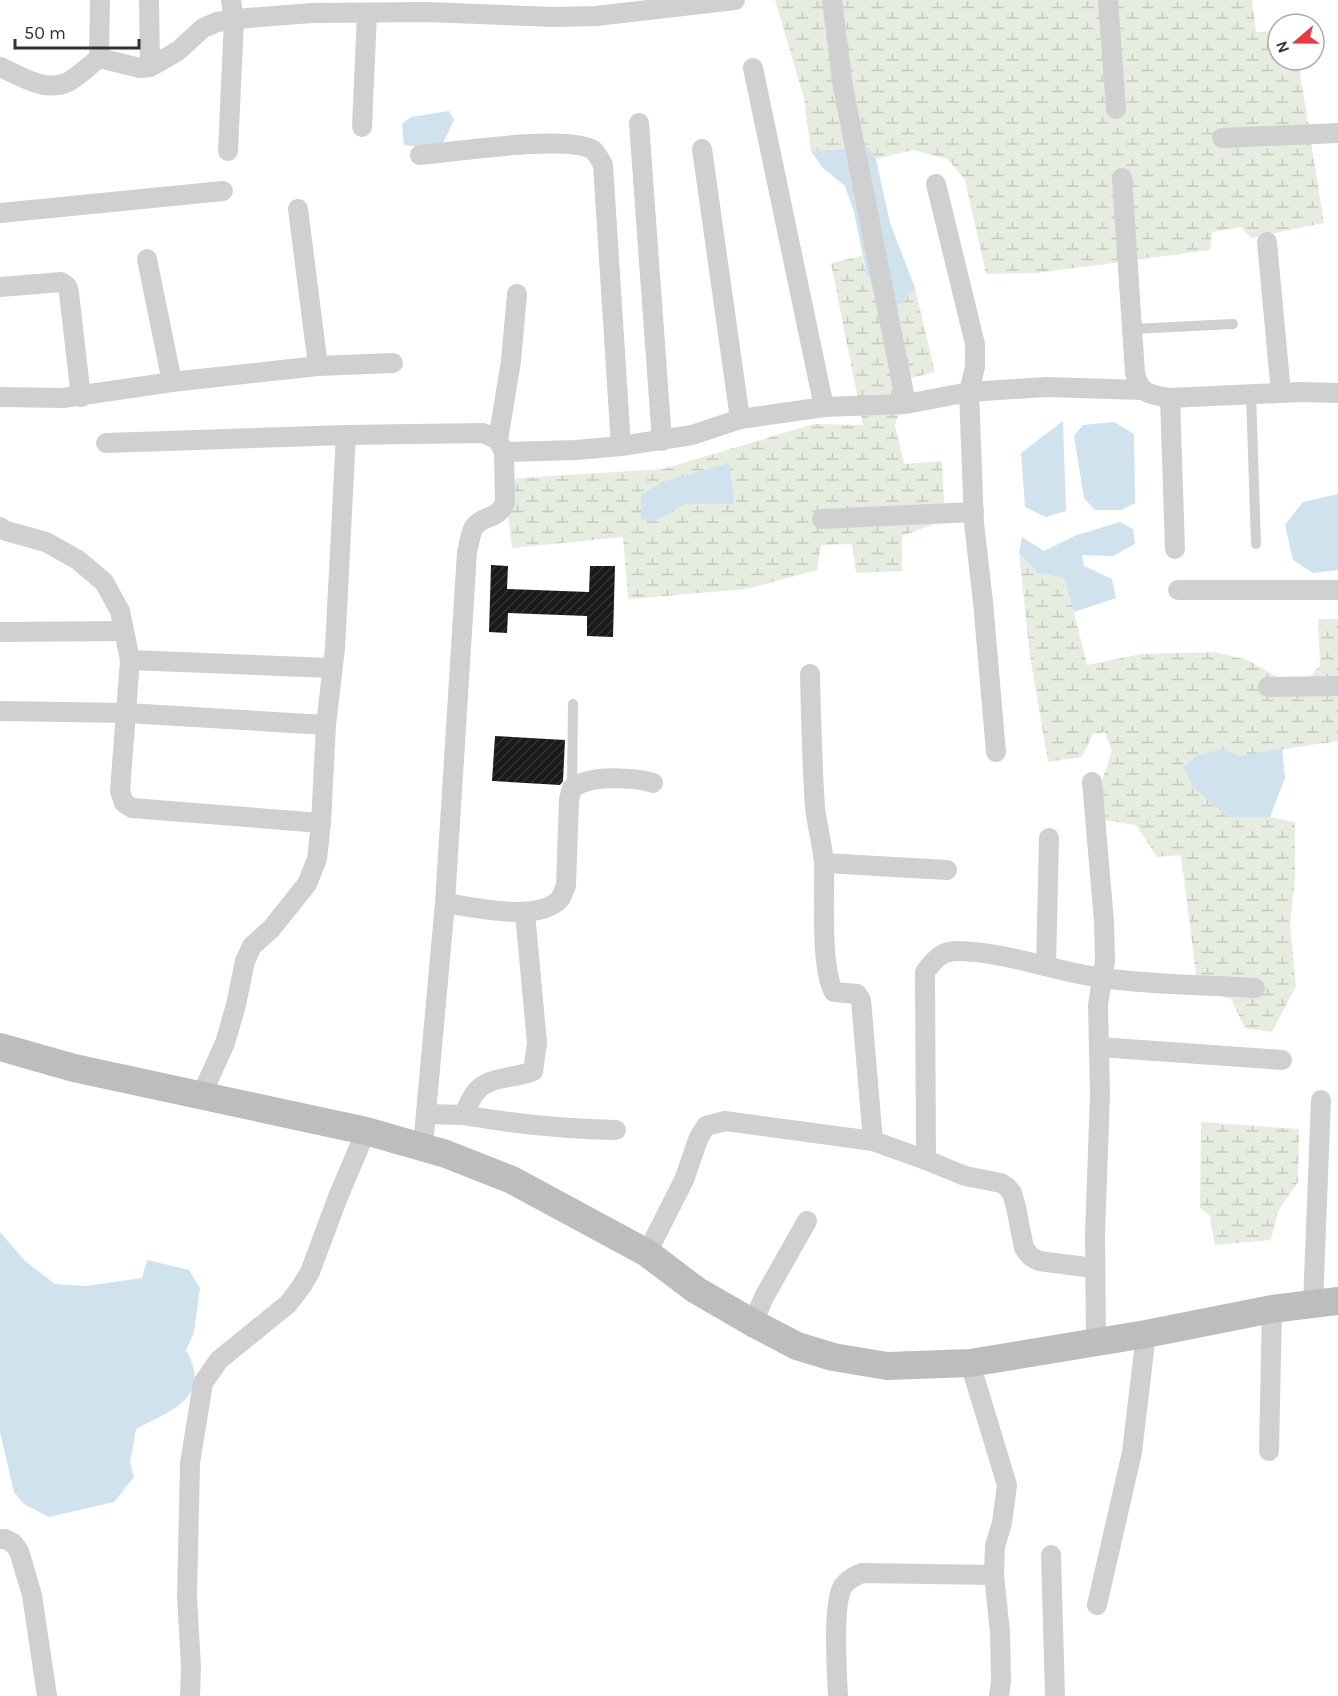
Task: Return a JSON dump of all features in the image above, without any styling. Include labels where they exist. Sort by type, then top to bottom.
[{"type":"street","points":[[99,58],[100,0]]},
{"type":"street","points":[[149,0],[150,66]]},
{"type":"street","points":[[228,151],[234,20],[231,0]]},
{"type":"street","points":[[99,58],[140,68],[150,66],[178,51],[204,28],[217,22],[234,20],[312,13],[554,8],[596,16],[735,0]]},
{"type":"street","points":[[832,0],[843,87],[906,404]]},
{"type":"street","points":[[1108,0],[1116,109]]},
{"type":"street","points":[[362,127],[367,13]]},
{"type":"street","points":[[0,67],[44,86],[57,85],[68,81],[99,58]]},
{"type":"street","points":[[753,68],[824,407]]},
{"type":"street","points":[[639,123],[662,441]]},
{"type":"street","points":[[1222,138],[1338,133]]},
{"type":"street","points":[[420,155],[553,142],[582,145],[594,151],[603,165],[621,446]]},
{"type":"street","points":[[702,149],[740,419]]},
{"type":"street","points":[[1122,178],[1135,373],[1137,383],[1143,390],[1152,396],[1170,398],[1338,393]]},
{"type":"street","points":[[936,184],[975,344],[975,367],[969,392],[974,512],[996,752]]},
{"type":"street","points":[[0,213],[223,191]]},
{"type":"street","points":[[298,209],[318,366]]},
{"type":"street","points":[[1267,242],[1281,393]]},
{"type":"street","points":[[147,259],[172,382]]},
{"type":"street","points":[[0,287],[61,282],[67,286],[81,396]]},
{"type":"street","points":[[423,1146],[428,1114],[445,903],[467,552],[474,528],[482,520],[496,515],[505,502],[501,446],[517,294]]},
{"type":"street","points":[[0,397],[63,398],[172,382],[318,366],[393,363]]},
{"type":"street","points":[[106,443],[346,435],[483,434],[501,446],[576,450],[662,441],[692,435],[740,419],[824,407],[906,404],[969,392],[1046,387],[1143,390]]},
{"type":"street","points":[[1170,398],[1174,549]]},
{"type":"street","points":[[201,1096],[225,1043],[245,961],[252,946],[271,929],[307,884],[317,859],[326,726],[335,648],[346,435]]},
{"type":"street","points":[[822,519],[974,512]]},
{"type":"street","points":[[0,527],[6,531],[46,542],[78,560],[104,582],[113,595],[120,611],[130,660],[120,791],[124,803],[132,808],[321,823]]},
{"type":"street","points":[[1178,590],[1338,590]]},
{"type":"street","points":[[0,632],[123,631]]},
{"type":"street","points":[[130,660],[332,668]]},
{"type":"street","points":[[810,674],[812,768],[824,863],[824,918],[828,978],[834,992],[858,994],[861,1000],[873,1141]]},
{"type":"street","points":[[1268,687],[1338,686]]},
{"type":"street","points":[[0,711],[127,713],[326,726]]},
{"type":"street","points":[[445,903],[525,913],[549,906],[560,899],[566,886],[569,799],[572,788],[585,782],[598,780],[642,779],[653,783]]},
{"type":"street","points":[[1092,782],[1104,921],[1105,961],[1098,1005],[1100,1095],[1094,1268],[1096,1341]]},
{"type":"street","points":[[1046,966],[1049,837]]},
{"type":"street","points":[[824,863],[947,870]]},
{"type":"street","points":[[464,1115],[475,1091],[487,1082],[522,1076],[533,1071],[537,1043],[525,913]]},
{"type":"street","points":[[926,1160],[925,972],[937,956],[956,951],[997,956],[1102,978],[1163,984],[1255,988]]},
{"type":"street","points":[[0,1047],[75,1068],[366,1131],[423,1146],[512,1180],[647,1253],[696,1290],[797,1346],[833,1357],[887,1366],[970,1363],[1146,1334],[1272,1309],[1326,1303],[1321,1100]]},
{"type":"street","points":[[1099,1047],[1282,1060]]},
{"type":"street","points":[[428,1114],[464,1115],[564,1129],[616,1130]]},
{"type":"street","points":[[647,1253],[684,1180],[699,1137],[706,1126],[725,1121],[873,1141],[965,1176],[1001,1183],[1012,1193],[1024,1248],[1030,1256],[1039,1261],[1094,1268]]},
{"type":"street","points":[[190,1696],[187,1596],[190,1463],[202,1383],[219,1360],[288,1304],[301,1287],[310,1272],[366,1131]]},
{"type":"street","points":[[753,1323],[764,1297],[807,1221]]},
{"type":"street","points":[[1269,1451],[1272,1309]]},
{"type":"street","points":[[1097,1605],[1132,1452],[1146,1334]]},
{"type":"street","points":[[970,1363],[1007,1485],[1002,1523],[996,1546],[994,1575],[1000,1632],[999,1696]]},
{"type":"street","points":[[0,1539],[13,1543],[19,1551],[32,1595],[47,1696]]},
{"type":"street","points":[[1051,1555],[1055,1696]]},
{"type":"street","points":[[838,1696],[837,1616],[842,1588],[851,1577],[862,1573],[994,1575]]},
{"type":"lane","points":[[1132,329],[1233,324]]},
{"type":"lane","points":[[1251,394],[1256,544]]},
{"type":"lane","points":[[572,788],[573,704]]},
{"type":"green space","points":[[775,0],[1252,0],[1256,32],[1266,32],[1266,72],[1300,72],[1324,223],[1251,238],[1241,227],[1212,232],[1210,250],[1037,273],[986,274],[965,180],[948,159],[913,150],[876,159],[867,147],[811,151],[804,98]]},
{"type":"green space","points":[[862,256],[867,276],[898,306],[915,288],[935,372],[911,378],[895,425],[904,464],[942,461],[945,520],[902,536],[902,571],[856,573],[852,544],[821,545],[817,570],[747,589],[628,599],[623,537],[512,548],[504,479],[663,469],[814,424],[863,425],[831,263]]},
{"type":"green space","points":[[1019,553],[1037,573],[1064,578],[1087,665],[1141,654],[1215,652],[1247,660],[1279,678],[1307,681],[1320,665],[1318,619],[1338,619],[1338,741],[1239,756],[1223,749],[1228,817],[1270,817],[1295,822],[1295,878],[1290,926],[1296,986],[1272,1032],[1245,1028],[1231,999],[1198,990],[1181,855],[1157,857],[1136,825],[1104,820],[1101,783],[1112,751],[1105,732],[1093,734],[1082,757],[1048,762],[1030,656]]},
{"type":"green space","points":[[1201,1122],[1299,1129],[1298,1182],[1278,1211],[1271,1240],[1215,1245],[1210,1216],[1200,1208]]},
{"type":"water","points":[[449,111],[454,120],[440,149],[404,145],[402,124],[411,117]]},
{"type":"water","points":[[868,147],[876,159],[890,223],[915,288],[898,306],[867,276],[854,212],[845,186],[823,168],[811,151]]},
{"type":"water","points":[[1063,421],[1066,511],[1046,517],[1025,507],[1021,453]]},
{"type":"water","points":[[1114,422],[1134,434],[1135,503],[1121,510],[1095,510],[1084,498],[1074,436],[1083,425]]},
{"type":"water","points":[[729,463],[734,504],[685,504],[653,522],[641,519],[641,495],[663,482]]},
{"type":"water","points":[[1338,494],[1338,570],[1313,573],[1293,560],[1285,525],[1303,502]]},
{"type":"water","points":[[1120,522],[1133,529],[1135,544],[1113,556],[1082,555],[1084,566],[1112,579],[1116,598],[1074,612],[1064,578],[1037,573],[1019,553],[1022,537],[1044,551],[1077,535]]},
{"type":"water","points":[[1282,748],[1285,778],[1270,817],[1228,817],[1192,786],[1184,767],[1196,756],[1223,749],[1239,756]]},
{"type":"water","points":[[0,1232],[25,1261],[55,1284],[86,1286],[142,1278],[147,1260],[189,1270],[200,1288],[194,1332],[186,1350],[193,1366],[194,1380],[191,1391],[174,1408],[136,1429],[130,1462],[134,1477],[114,1502],[49,1517],[24,1504],[14,1492],[0,1432]]},
{"type":"building","points":[[491,565],[508,566],[507,589],[589,592],[590,566],[615,566],[613,637],[587,636],[587,616],[508,613],[507,633],[489,632]]},
{"type":"building","points":[[495,736],[565,740],[563,781],[560,785],[492,781]]}]
